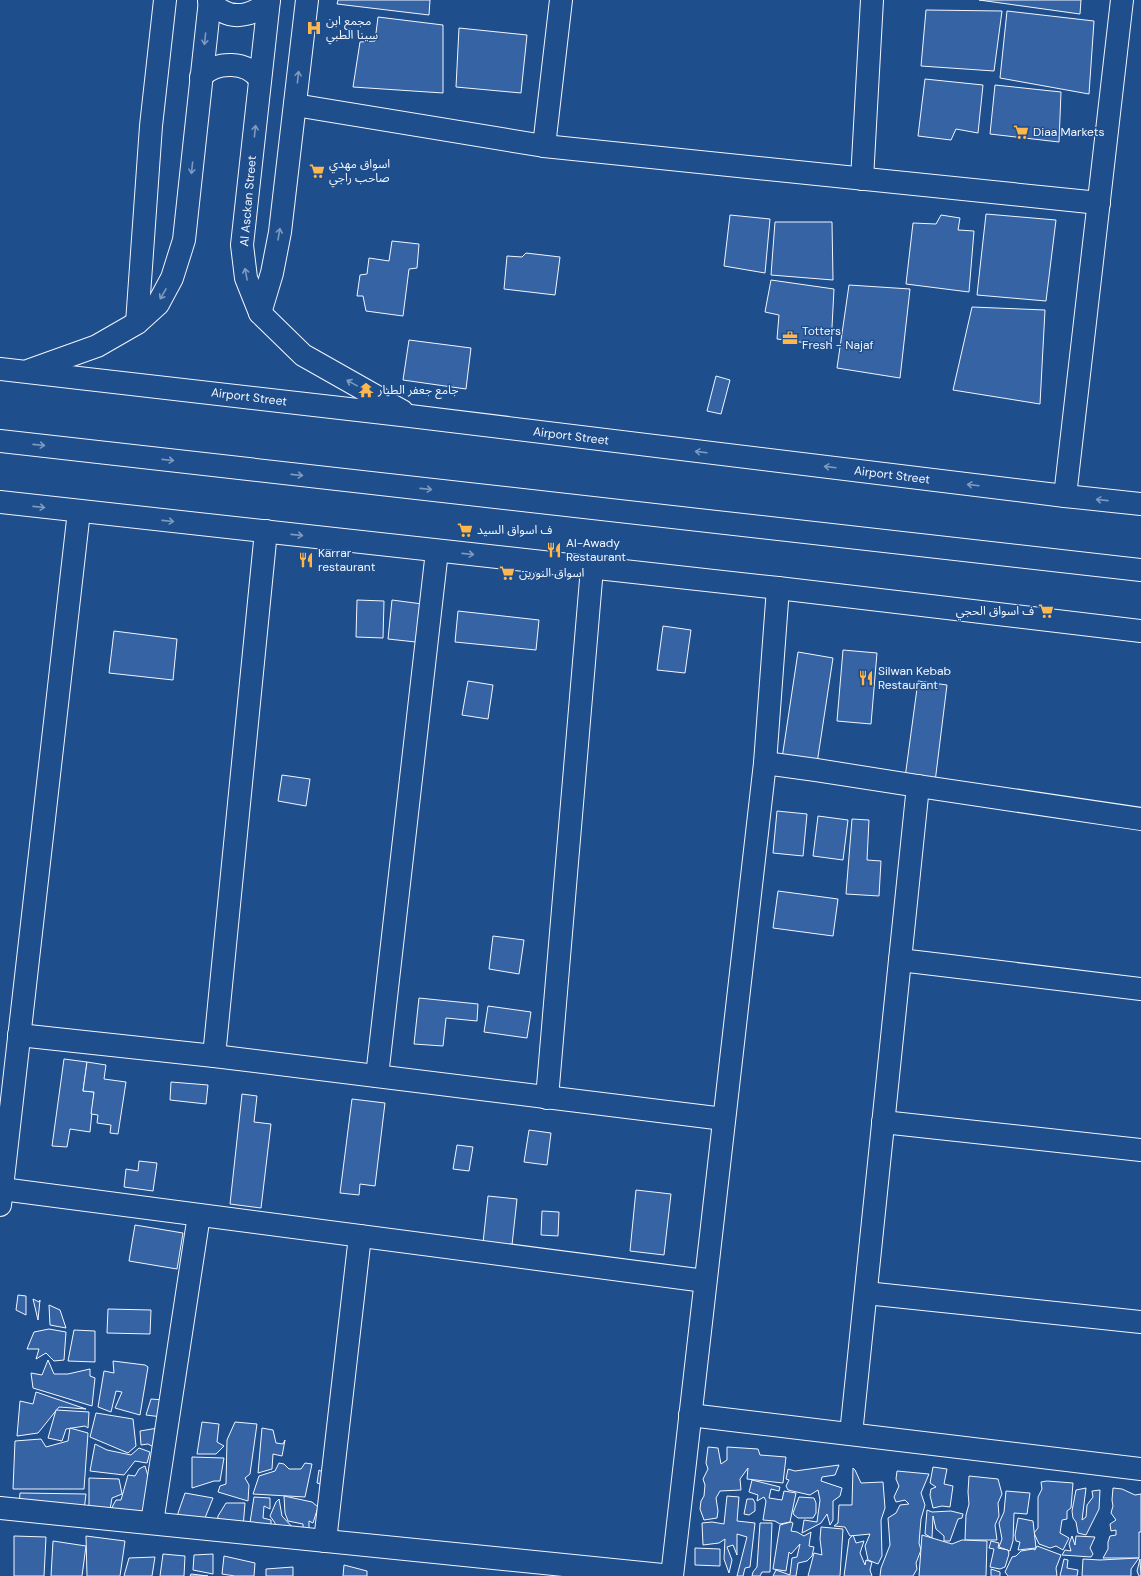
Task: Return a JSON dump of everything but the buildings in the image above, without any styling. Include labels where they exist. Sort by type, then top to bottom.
[{"type":"street","points":[[137,323],[151,126],[165,0]]},
{"type":"street","points":[[26,372],[97,346],[137,323],[158,304],[172,278],[184,240],[209,0]]},
{"type":"street","points":[[209,0],[222,12],[237,15],[251,13],[264,6],[269,0]]},
{"type":"street","name":"Al Asckan Street","points":[[269,0],[242,245],[246,278],[260,313],[303,355],[410,416]]},
{"type":"street","points":[[260,313],[272,273],[280,232],[307,0]]},
{"type":"street","points":[[544,146],[561,0]]},
{"type":"street","points":[[862,179],[872,0]]},
{"type":"street","points":[[1065,496],[1122,0]]},
{"type":"street","points":[[202,77],[205,73],[218,66],[232,65],[246,68],[260,80]]},
{"type":"street","points":[[295,105],[544,146],[1099,203]]},
{"type":"street","name":"Airport Street","points":[[0,369],[410,416],[1141,504]]},
{"type":"street","points":[[0,441],[1141,570]]},
{"type":"street","points":[[0,502],[778,588],[1141,631]]},
{"type":"street","points":[[79,511],[1,1197],[199,1215],[705,1281]]},
{"type":"street","points":[[214,1056],[266,532]]},
{"type":"street","points":[[376,1076],[436,551]]},
{"type":"street","points":[[547,1098],[592,568]]},
{"type":"street","points":[[0,1508],[672,1576],[765,763],[778,588]]},
{"type":"street","points":[[765,763],[1141,819]]},
{"type":"street","points":[[851,1434],[918,786]]},
{"type":"street","points":[[900,960],[1141,989]]},
{"type":"street","points":[[19,1035],[214,1056],[724,1119]]},
{"type":"street","points":[[883,1122],[1141,1150]]},
{"type":"street","points":[[152,1523],[199,1215]]},
{"type":"street","points":[[325,1541],[360,1236]]},
{"type":"street","points":[[866,1292],[1141,1322]]},
{"type":"street","points":[[690,1415],[1141,1469],[1141,1465]]},
{"type":"place","name":"مجمع ابن سينا الطبي","points":[[314,28]]},
{"type":"place","name":"Diaa Markets","points":[[1021,132]]},
{"type":"place","name":"اسواق مهدي صاحب راجي","points":[[317,171]]},
{"type":"place","name":"Totters Fresh - Najaf","points":[[790,338]]},
{"type":"place","name":"جامع جعفر الطيار","points":[[366,390]]},
{"type":"place","name":"ف اسواق السيد","points":[[465,530]]},
{"type":"place","name":"Al-Awady Restaurant","points":[[554,550]]},
{"type":"place","name":"Karrar restaurant","points":[[306,560]]},
{"type":"place","name":"اسواق النورين","points":[[507,573]]},
{"type":"place","name":"ف اسواق الحجي","points":[[1046,611]]},
{"type":"place","name":"Silwan Kebab Restaurant","points":[[866,678]]}]
